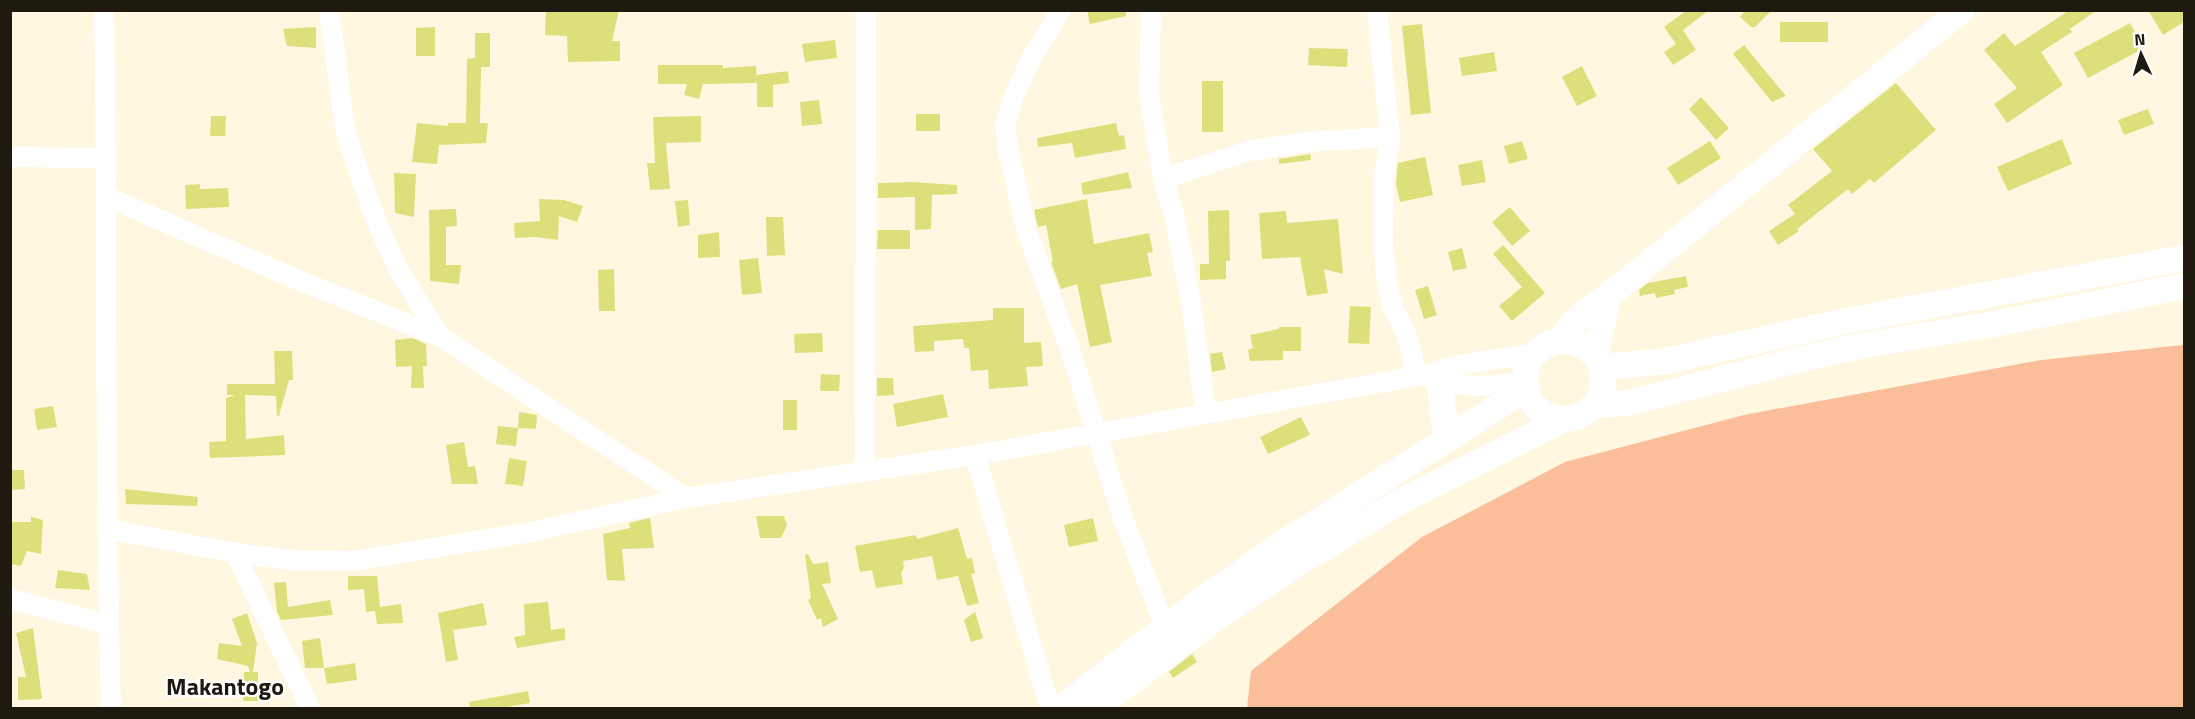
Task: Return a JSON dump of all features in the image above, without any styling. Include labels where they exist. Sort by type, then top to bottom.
[{"type":"main road","points":[[1560,341],[1569,327],[1584,312],[1608,296],[1962,10]]},
{"type":"main road","points":[[1563,420],[1547,416],[1533,404],[1525,386],[1527,367],[1534,354],[1546,345],[1560,341],[1574,342],[1586,347],[1599,361],[1615,366],[1666,361],[1846,321],[2184,258]]},
{"type":"main road","points":[[1596,405],[1627,403],[1864,345],[1994,324],[2184,286]]},
{"type":"main road","points":[[1096,708],[1216,618],[1305,559],[1401,501],[1563,420],[1581,416],[1596,405],[1604,386],[1599,361],[1608,296]]},
{"type":"main road","points":[[1426,377],[1447,439]]},
{"type":"main road","points":[[1061,708],[1165,627],[1271,551],[1447,439],[1525,386]]},
{"type":"street","points":[[104,10],[107,158],[108,624],[111,708]]},
{"type":"street","points":[[329,10],[345,129],[360,176],[378,225],[400,273],[441,337]]},
{"type":"street","points":[[865,471],[866,10]]},
{"type":"street","points":[[1061,10],[1031,59],[1014,96],[1005,123],[1008,149],[1027,232],[1070,350],[1124,521],[1165,627]]},
{"type":"street","points":[[1151,10],[1149,93],[1163,178],[1174,214],[1190,296],[1206,413]]},
{"type":"street","points":[[1377,10],[1390,137],[1384,175],[1383,241],[1387,284],[1393,308],[1405,330],[1412,352],[1426,377],[1478,387],[1525,386]]},
{"type":"street","points":[[1163,178],[1249,151],[1307,142],[1390,137]]},
{"type":"street","points":[[10,157],[107,158]]},
{"type":"street","points":[[107,197],[293,278],[441,337],[686,498]]},
{"type":"street","points":[[108,529],[234,554],[290,560],[353,561],[526,533],[686,498],[1097,435],[1206,413],[1426,377],[1445,367],[1473,361],[1534,354]]},
{"type":"street","points":[[975,455],[1050,708]]},
{"type":"street","points":[[234,554],[310,708]]},
{"type":"street","points":[[10,599],[108,624]]},
{"type":"shaded area","points":[[2183,345],[2184,708],[1247,708],[1251,671],[1422,537],[1565,462],[1744,415],[2041,360]]},
{"type":"building","points":[[546,10],[619,10],[612,41],[620,41],[620,61],[568,62],[567,36],[545,35]]},
{"type":"building","points":[[1087,10],[1126,10],[1126,16],[1090,24]]},
{"type":"building","points":[[1687,10],[1709,10],[1683,30],[1696,50],[1673,65],[1664,52],[1676,44],[1664,27]]},
{"type":"building","points":[[1746,10],[1772,10],[1755,27],[1751,27],[1740,17]]},
{"type":"building","points":[[2070,10],[2097,10],[2070,29],[2072,32],[2041,52],[2063,85],[2007,123],[1994,104],[2017,88],[1984,50],[2004,33],[2015,46]]},
{"type":"building","points":[[2148,10],[2184,10],[2184,22],[2163,35]]},
{"type":"building","points":[[1780,22],[1828,22],[1828,42],[1780,42]]},
{"type":"building","points":[[2130,23],[2144,48],[2088,78],[2074,53]]},
{"type":"building","points":[[1422,24],[1431,113],[1411,115],[1402,26]]},
{"type":"building","points":[[316,27],[316,48],[287,46],[283,29]]},
{"type":"building","points":[[435,27],[435,56],[416,56],[416,28]]},
{"type":"building","points":[[475,33],[490,33],[490,67],[481,67],[480,123],[488,123],[486,143],[439,145],[437,164],[412,162],[417,123],[448,126],[448,123],[466,123],[467,59],[475,58]]},
{"type":"building","points":[[835,40],[837,58],[805,62],[802,44]]},
{"type":"building","points":[[1744,45],[1786,96],[1772,102],[1733,54]]},
{"type":"building","points":[[1309,48],[1348,49],[1347,67],[1308,65]]},
{"type":"building","points":[[1494,52],[1497,71],[1462,76],[1459,58]]},
{"type":"building","points":[[658,65],[723,65],[723,68],[756,66],[757,83],[703,84],[699,99],[684,95],[687,84],[658,84]]},
{"type":"building","points":[[1582,66],[1597,96],[1577,106],[1562,77]]},
{"type":"building","points":[[788,71],[789,83],[773,85],[773,107],[757,107],[757,75]]},
{"type":"building","points":[[1202,81],[1223,81],[1223,132],[1202,132]]},
{"type":"building","points":[[1896,83],[1936,130],[1874,183],[1870,179],[1852,194],[1848,189],[1797,229],[1799,231],[1778,245],[1769,231],[1795,214],[1788,205],[1832,171],[1813,149]]},
{"type":"building","points":[[1701,97],[1729,128],[1716,140],[1689,109]]},
{"type":"building","points":[[819,100],[822,124],[802,126],[800,102]]},
{"type":"building","points":[[2148,109],[2154,124],[2124,135],[2118,120]]},
{"type":"building","points":[[916,114],[940,114],[940,131],[916,131]]},
{"type":"building","points":[[211,116],[226,116],[225,136],[210,136]]},
{"type":"building","points":[[701,116],[701,142],[666,143],[670,189],[650,190],[647,163],[655,163],[653,117]]},
{"type":"building","points":[[1116,123],[1119,136],[1124,135],[1126,149],[1075,158],[1072,143],[1038,147],[1037,138]]},
{"type":"building","points":[[2062,139],[2072,164],[2008,191],[1997,167]]},
{"type":"building","points":[[1522,141],[1528,159],[1509,164],[1504,146]]},
{"type":"building","points":[[1710,141],[1721,158],[1678,185],[1667,168]]},
{"type":"building","points":[[1310,154],[1311,160],[1279,164],[1279,159]]},
{"type":"building","points":[[1425,157],[1433,195],[1400,202],[1396,184],[1398,163]]},
{"type":"building","points":[[1482,160],[1486,182],[1462,186],[1458,165]]},
{"type":"building","points":[[1128,172],[1132,188],[1083,195],[1081,183]]},
{"type":"building","points":[[394,173],[416,174],[414,217],[395,213]]},
{"type":"building","points":[[912,182],[957,185],[957,194],[932,195],[931,229],[915,230],[915,197],[878,198],[878,183]]},
{"type":"building","points":[[200,184],[200,189],[228,188],[229,207],[186,209],[185,185]]},
{"type":"building","points":[[539,199],[564,200],[583,206],[577,222],[559,216],[558,240],[535,237],[515,238],[514,223],[540,221]]},
{"type":"building","points":[[1087,199],[1094,244],[1149,233],[1153,252],[1147,253],[1152,276],[1100,285],[1112,342],[1090,347],[1077,284],[1061,289],[1051,262],[1053,262],[1046,225],[1038,227],[1034,210]]},
{"type":"building","points":[[688,200],[690,225],[678,227],[675,201]]},
{"type":"building","points":[[1510,207],[1530,231],[1512,246],[1492,222]]},
{"type":"building","points":[[456,209],[457,226],[446,227],[446,265],[461,265],[459,284],[430,281],[429,210]]},
{"type":"building","points":[[1229,210],[1230,261],[1226,261],[1226,279],[1200,280],[1200,264],[1209,264],[1208,211]]},
{"type":"building","points":[[1286,211],[1287,223],[1338,219],[1343,274],[1324,269],[1328,293],[1307,296],[1300,257],[1262,259],[1259,213]]},
{"type":"building","points":[[766,217],[783,217],[785,255],[767,256]]},
{"type":"building","points":[[878,230],[910,230],[910,249],[877,249]]},
{"type":"building","points":[[719,232],[720,257],[698,258],[698,235]]},
{"type":"building","points":[[1503,245],[1545,293],[1512,321],[1499,306],[1522,287],[1493,254]]},
{"type":"building","points":[[1462,248],[1467,268],[1453,271],[1448,252]]},
{"type":"building","points":[[758,258],[762,293],[742,295],[739,260]]},
{"type":"building","points":[[614,269],[615,311],[599,311],[598,270]]},
{"type":"building","points":[[1686,276],[1688,287],[1674,290],[1675,294],[1656,298],[1655,293],[1640,296],[1639,290],[1648,283]]},
{"type":"building","points":[[1428,286],[1437,315],[1424,319],[1415,290]]},
{"type":"building","points":[[1350,306],[1371,307],[1369,344],[1348,343]]},
{"type":"building","points":[[993,308],[1024,308],[1024,343],[1041,342],[1043,366],[1026,367],[1028,386],[989,389],[988,370],[971,371],[969,348],[964,348],[963,339],[934,341],[934,351],[915,352],[913,326],[993,320]]},
{"type":"building","points":[[1279,327],[1301,327],[1301,351],[1283,351],[1283,360],[1250,361],[1248,350],[1253,348],[1250,335],[1279,329]]},
{"type":"building","points":[[822,333],[823,352],[795,353],[794,334]]},
{"type":"building","points":[[412,338],[426,344],[427,366],[423,366],[424,388],[411,388],[412,366],[396,367],[395,340]]},
{"type":"building","points":[[274,351],[292,351],[293,380],[289,380],[279,416],[277,416],[276,396],[245,395],[246,439],[284,435],[285,455],[210,458],[209,442],[226,441],[226,398],[235,395],[227,395],[227,384],[275,384]]},
{"type":"building","points":[[1222,352],[1226,369],[1212,372],[1210,354]]},
{"type":"building","points":[[821,374],[840,375],[839,391],[820,391]]},
{"type":"building","points":[[877,378],[893,378],[894,395],[877,396]]},
{"type":"building","points":[[943,394],[948,417],[897,427],[893,404]]},
{"type":"building","points":[[783,400],[797,400],[797,430],[783,430]]},
{"type":"building","points":[[53,406],[57,427],[37,430],[34,409]]},
{"type":"building","points":[[519,412],[537,415],[536,429],[518,428]]},
{"type":"building","points":[[1301,417],[1310,435],[1268,454],[1260,437]]},
{"type":"building","points":[[498,426],[518,428],[516,446],[496,444]]},
{"type":"building","points":[[464,442],[468,467],[475,466],[478,484],[452,484],[446,445]]},
{"type":"building","points":[[509,458],[527,461],[523,486],[505,484]]},
{"type":"building","points":[[10,470],[24,470],[25,489],[10,490]]},
{"type":"building","points":[[125,489],[198,497],[197,506],[126,504]]},
{"type":"building","points":[[756,516],[784,516],[787,525],[781,538],[760,538]]},
{"type":"building","points":[[31,517],[43,520],[41,554],[27,551],[21,566],[10,564],[10,522],[31,522]]},
{"type":"building","points":[[650,518],[654,548],[622,549],[625,581],[607,580],[603,534],[630,528],[629,523]]},
{"type":"building","points":[[1093,518],[1098,541],[1069,547],[1064,525]]},
{"type":"building","points":[[958,528],[967,559],[972,558],[975,573],[971,574],[979,603],[967,606],[958,576],[937,580],[932,556],[903,561],[904,568],[901,572],[903,584],[876,588],[872,570],[860,572],[855,546],[916,535],[917,539]]},
{"type":"building","points":[[808,554],[813,564],[828,562],[831,583],[822,584],[838,619],[823,627],[821,618],[817,620],[808,600],[811,598],[805,555]]},
{"type":"building","points":[[58,570],[87,574],[90,590],[55,588]]},
{"type":"building","points":[[348,576],[377,576],[380,607],[401,604],[403,623],[377,624],[375,611],[366,612],[364,589],[348,590]]},
{"type":"building","points":[[286,582],[288,607],[330,600],[333,615],[281,620],[277,612],[274,583]]},
{"type":"building","points":[[548,602],[551,630],[565,628],[565,640],[517,648],[514,637],[525,635],[524,604]]},
{"type":"building","points":[[483,603],[487,625],[453,630],[458,660],[446,662],[438,613]]},
{"type":"building","points":[[975,612],[983,638],[971,642],[964,620]]},
{"type":"building","points":[[247,613],[257,643],[253,672],[258,672],[258,701],[243,701],[244,672],[250,672],[248,666],[217,659],[219,643],[242,646],[232,619]]},
{"type":"building","points":[[33,628],[42,699],[18,700],[18,677],[26,677],[16,633]]},
{"type":"building","points":[[320,638],[324,668],[305,668],[302,641]]},
{"type":"building","points":[[1192,654],[1197,662],[1173,678],[1169,672]]},
{"type":"building","points":[[355,663],[357,680],[327,684],[324,668]]},
{"type":"building","points":[[528,691],[530,703],[501,708],[470,708],[469,702]]},
{"type":"district","name":"Makantogo","points":[[225,687]]}]
